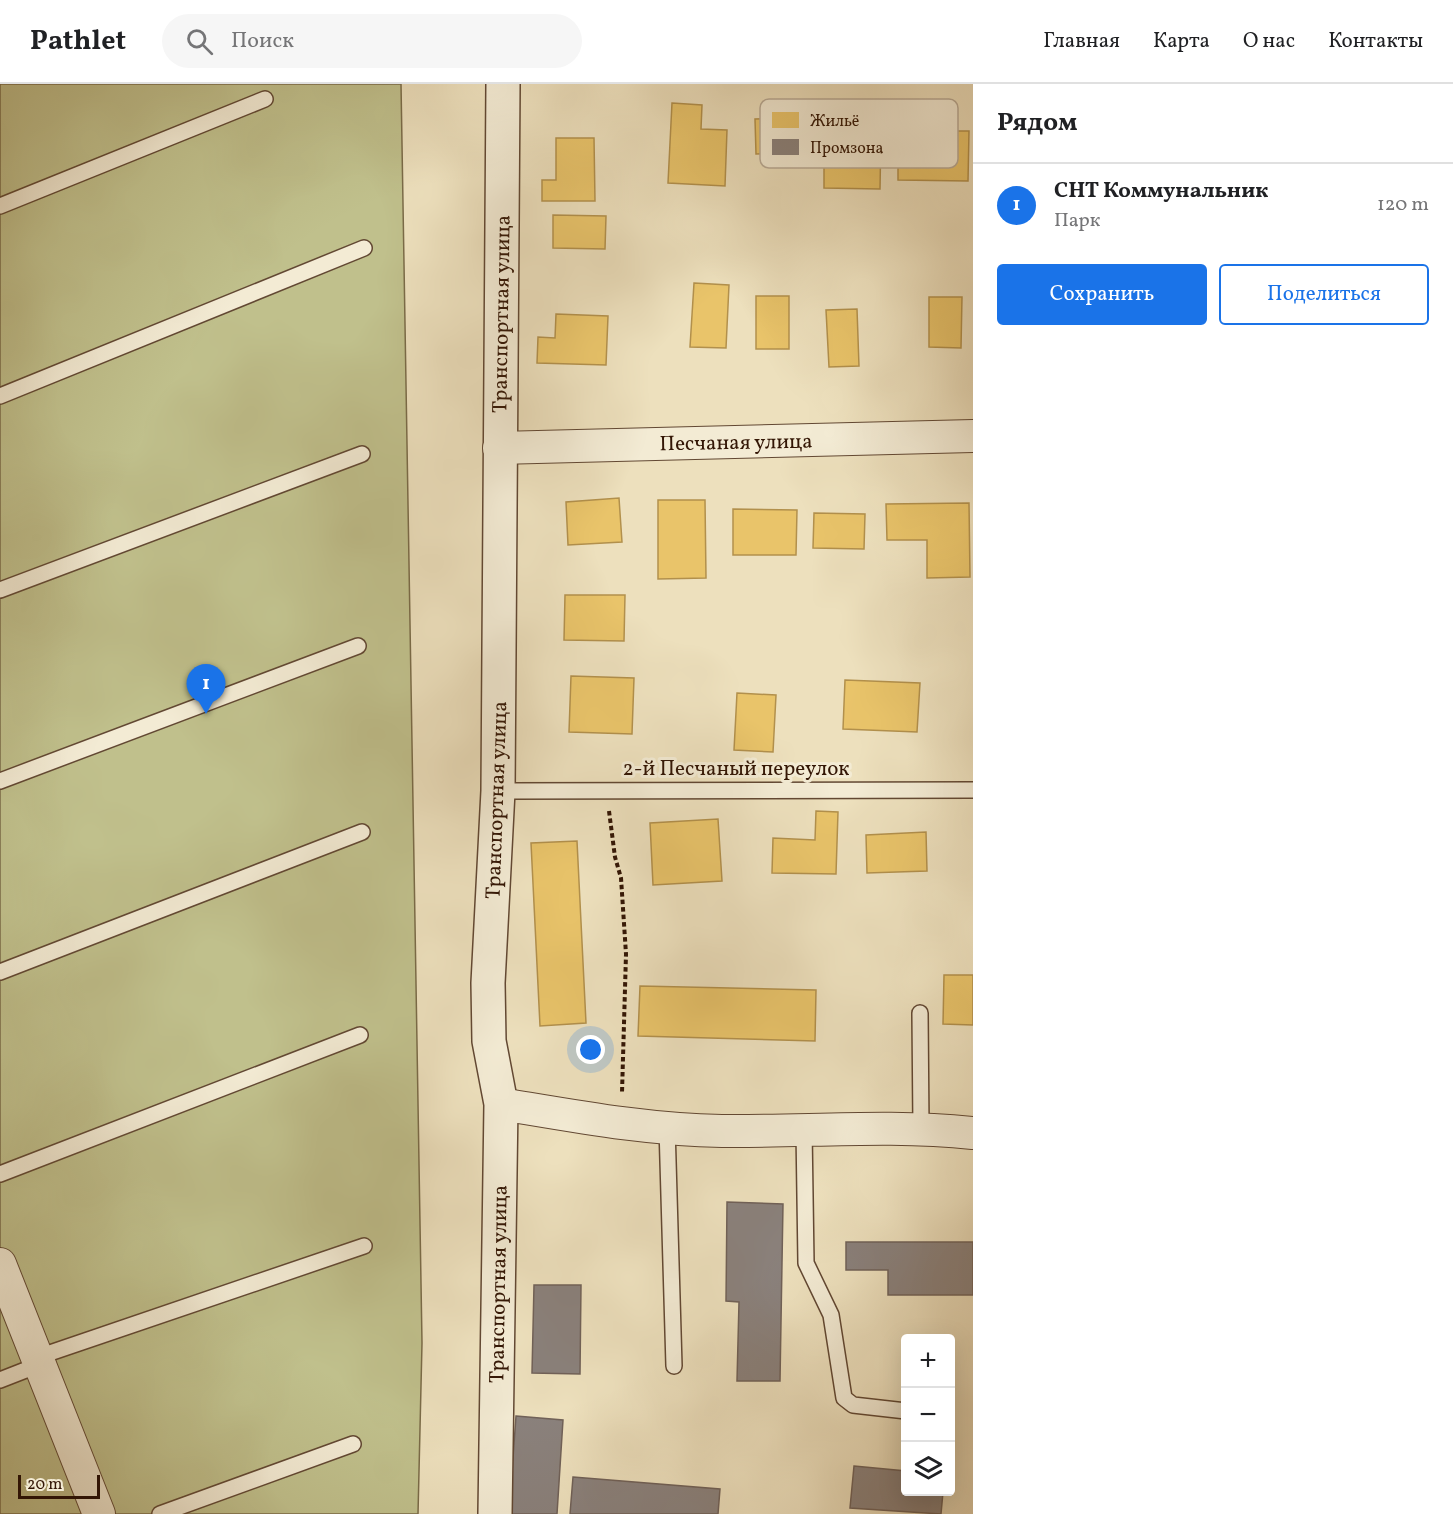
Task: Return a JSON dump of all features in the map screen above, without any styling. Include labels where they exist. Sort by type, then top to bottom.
[{"type":"street","name":"Транспортная улица","points":[[495,1514],[501,1104],[489,1041],[488,983],[498,790],[503,84]]},
{"type":"street","name":"Песчаная улица","points":[[500,448],[973,436]]},
{"type":"street","points":[[501,1104],[622,1124],[721,1131],[921,1127],[973,1133]]},
{"type":"street","points":[[0,1264],[99,1514]]},
{"type":"lane","points":[[0,206],[265,99]]},
{"type":"lane","points":[[0,396],[364,248]]},
{"type":"lane","points":[[0,590],[362,454]]},
{"type":"lane","points":[[0,781],[358,646]]},
{"type":"lane","name":"2-й Песчаный переулок","points":[[498,790],[973,790]]},
{"type":"lane","points":[[0,972],[362,832]]},
{"type":"lane","points":[[920,1013],[921,1127]]},
{"type":"lane","points":[[0,1174],[360,1035]]},
{"type":"lane","points":[[667,1127],[674,1366]]},
{"type":"lane","points":[[804,1130],[806,1263],[831,1315],[844,1398],[853,1405],[901,1410]]},
{"type":"lane","points":[[0,1380],[40,1361],[364,1246]]},
{"type":"lane","points":[[159,1514],[353,1444]]},
{"type":"path","points":[[607,789],[615,857],[621,878],[626,954],[622,1124]]},
{"type":"green space","points":[[0,84],[401,84],[422,1343],[418,1514],[0,1514]]},
{"type":"building: Жильё","points":[[672,103],[702,105],[701,129],[727,130],[725,186],[668,183]]},
{"type":"building: Жильё","points":[[755,119],[760,119],[760,154],[756,154]]},
{"type":"building: Жильё","points":[[958,131],[969,131],[968,181],[898,180],[898,168],[958,168]]},
{"type":"building: Жильё","points":[[556,138],[594,138],[595,201],[542,201],[542,180],[556,180]]},
{"type":"building: Жильё","points":[[824,168],[880,168],[880,189],[824,188]]},
{"type":"building: Жильё","points":[[553,215],[606,216],[605,249],[553,248]]},
{"type":"building: Жильё","points":[[694,283],[729,285],[726,348],[690,347]]},
{"type":"building: Жильё","points":[[756,296],[789,296],[789,349],[756,349]]},
{"type":"building: Жильё","points":[[929,297],[962,297],[961,348],[929,347]]},
{"type":"building: Жильё","points":[[857,309],[859,366],[829,367],[826,310]]},
{"type":"building: Жильё","points":[[556,314],[608,316],[606,365],[537,363],[538,337],[555,338]]},
{"type":"building: Жильё","points":[[619,498],[622,542],[568,545],[566,502]]},
{"type":"building: Жильё","points":[[658,500],[705,500],[706,578],[658,579]]},
{"type":"building: Жильё","points":[[969,503],[970,577],[927,578],[927,540],[887,540],[886,504]]},
{"type":"building: Жильё","points":[[733,509],[797,510],[796,555],[733,555]]},
{"type":"building: Жильё","points":[[814,513],[865,514],[864,549],[813,548]]},
{"type":"building: Жильё","points":[[565,595],[625,595],[624,641],[564,640]]},
{"type":"building: Жильё","points":[[571,676],[634,678],[632,734],[569,732]]},
{"type":"building: Жильё","points":[[845,680],[920,683],[917,732],[843,729]]},
{"type":"building: Жильё","points":[[737,693],[776,695],[773,752],[734,750]]},
{"type":"building: Жильё","points":[[816,811],[838,812],[836,874],[772,873],[773,838],[815,840]]},
{"type":"building: Жильё","points":[[718,819],[722,881],[653,885],[650,823]]},
{"type":"building: Жильё","points":[[926,832],[927,871],[867,873],[866,835]]},
{"type":"building: Жильё","points":[[577,841],[586,1023],[540,1026],[531,843]]},
{"type":"building: Жильё","points":[[944,975],[973,975],[973,1025],[943,1024]]},
{"type":"building: Жильё","points":[[640,986],[816,990],[815,1041],[638,1036]]},
{"type":"building: Промзона","points":[[727,1202],[783,1204],[780,1381],[737,1381],[739,1302],[726,1301]]},
{"type":"building: Промзона","points":[[846,1242],[973,1242],[973,1295],[888,1295],[888,1270],[846,1270]]},
{"type":"building: Промзона","points":[[534,1285],[581,1285],[580,1374],[532,1373]]},
{"type":"building: Промзона","points":[[516,1416],[563,1420],[557,1514],[509,1514]]},
{"type":"building: Промзона","points":[[854,1466],[901,1471],[901,1496],[943,1496],[941,1514],[850,1508]]},
{"type":"building: Промзона","points":[[573,1477],[720,1489],[718,1514],[570,1514]]},
{"type":"place","name":"СНТ Коммунальник","points":[[206,714]]}]
